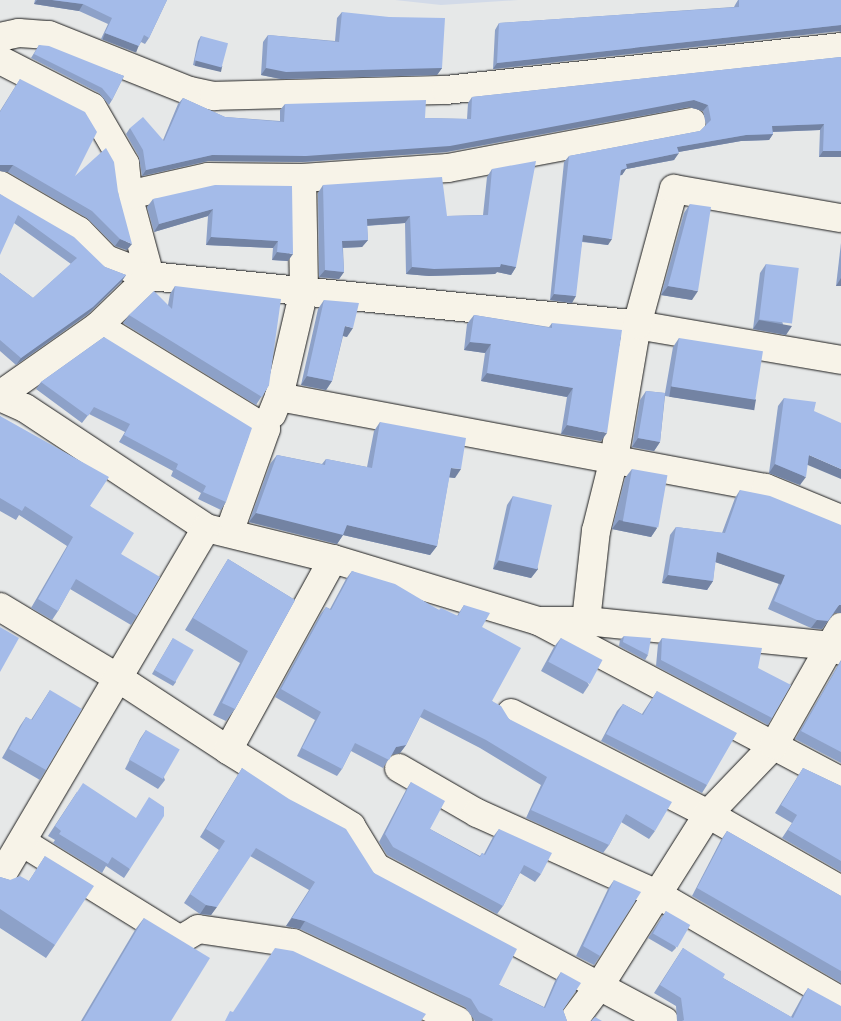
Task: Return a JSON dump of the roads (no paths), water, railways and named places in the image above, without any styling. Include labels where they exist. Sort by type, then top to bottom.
[{"type":"street","points":[[0,37],[19,33],[49,35],[190,91],[214,96],[446,90],[841,46]]},
{"type":"street","points":[[0,60],[92,107],[125,164],[128,195],[150,276]]},
{"type":"street","points":[[128,195],[208,176],[302,178],[448,168],[692,122]]},
{"type":"street","points":[[0,878],[12,846],[118,678],[218,530],[266,429],[279,397],[304,290],[302,178]]},
{"type":"street","points":[[0,185],[79,231],[106,260],[150,276],[637,325],[841,360]]},
{"type":"street","points":[[586,621],[596,532],[614,460],[637,325],[674,189],[841,218]]},
{"type":"street","points":[[150,276],[98,326],[0,396],[25,408],[218,530],[333,559],[538,621],[841,780]]},
{"type":"street","points":[[98,326],[266,429]]},
{"type":"street","points":[[279,397],[766,488],[841,519]]},
{"type":"street","points":[[228,750],[333,559]]},
{"type":"street","points":[[0,607],[118,678],[228,750],[351,826],[376,867],[600,985],[664,1021]]},
{"type":"street","points":[[538,621],[586,621],[838,642],[774,745],[708,814],[655,893],[600,985],[573,1021]]},
{"type":"street","points":[[511,713],[708,814],[841,890]]},
{"type":"street","points":[[400,768],[477,813],[655,893],[841,1001]]},
{"type":"street","points":[[12,846],[180,940],[198,929],[293,943],[458,1021]]}]
